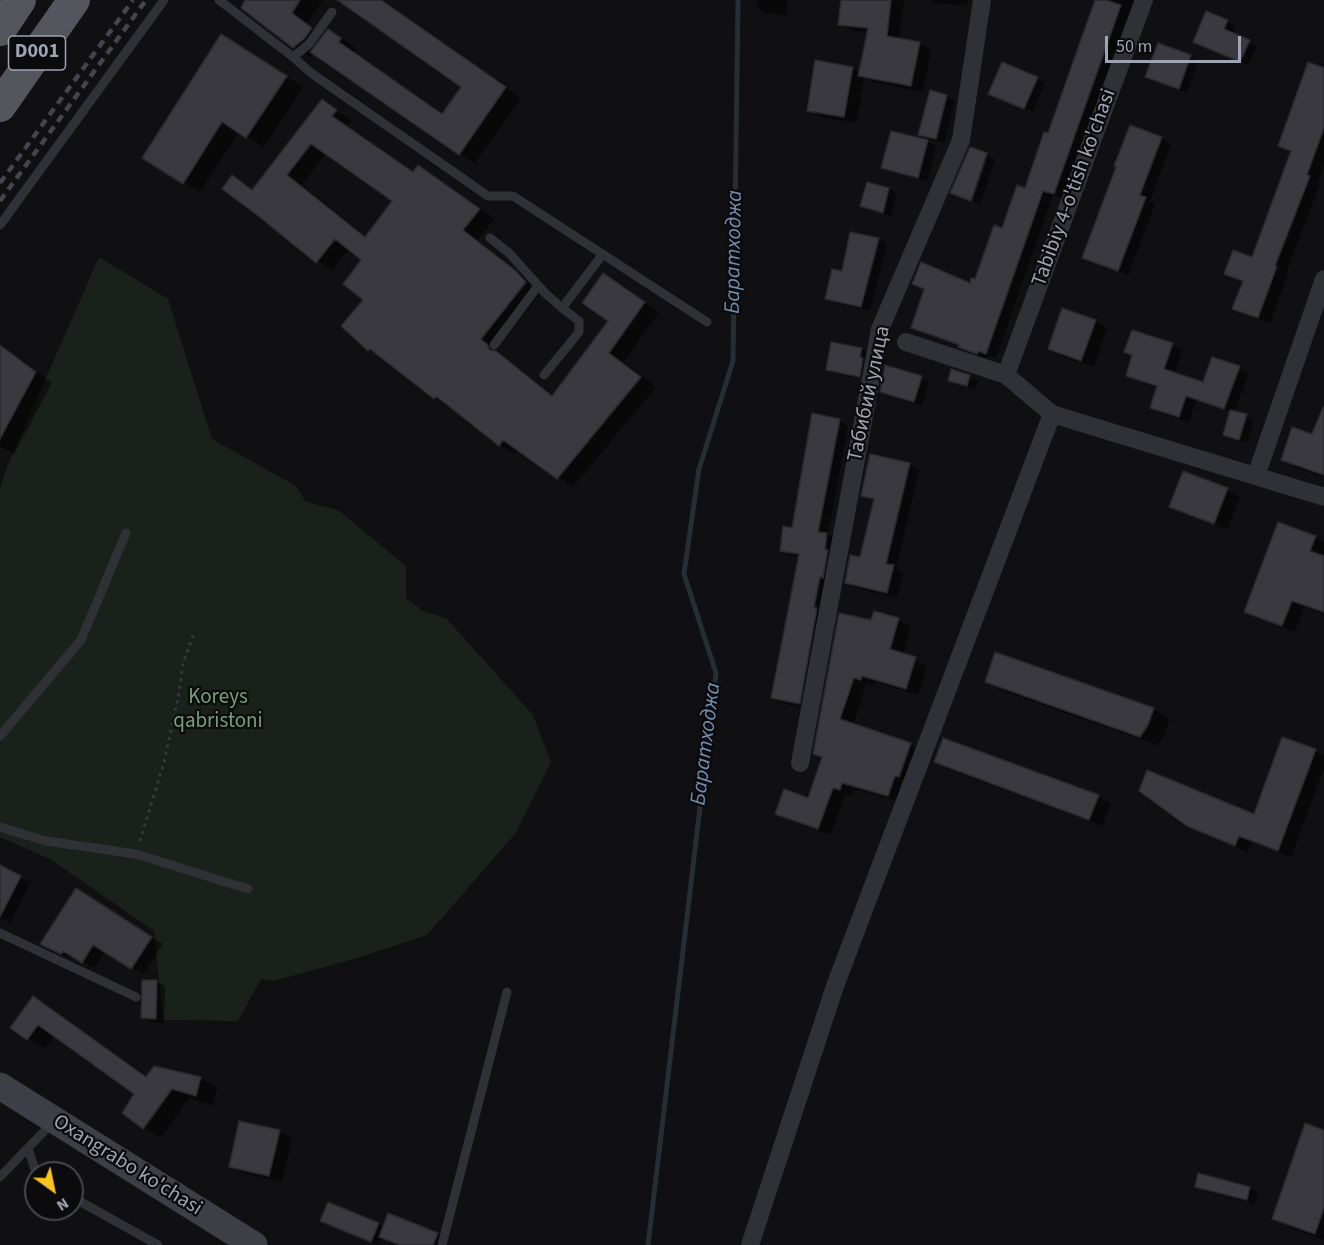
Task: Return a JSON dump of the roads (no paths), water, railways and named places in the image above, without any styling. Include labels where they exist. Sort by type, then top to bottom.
[{"type":"highway","name":"D001","points":[[0,30],[20,0]]},
{"type":"highway","name":"D001","points":[[0,106],[74,0]]},
{"type":"main road","name":"Oxangrabo ko'chasi","points":[[0,1086],[244,1243]]},
{"type":"street","name":"Табибий улица","points":[[800,764],[880,329],[961,140],[982,0]]},
{"type":"street","name":"Tabibiy 4-o'tish ko'chasi","points":[[1006,375],[1144,0]]},
{"type":"street","points":[[1256,476],[1324,279]]},
{"type":"street","points":[[906,342],[1006,375],[1052,414],[1324,497]]},
{"type":"street","points":[[750,1245],[835,986],[1052,414]]},
{"type":"lane","points":[[0,225],[164,0]]},
{"type":"lane","points":[[219,0],[311,73],[488,196],[513,196],[706,322]]},
{"type":"lane","points":[[293,57],[309,44],[332,12]]},
{"type":"lane","points":[[490,237],[509,253],[538,286],[579,321],[579,332],[544,375]]},
{"type":"lane","points":[[562,308],[603,254]]},
{"type":"lane","points":[[494,345],[538,286]]},
{"type":"lane","points":[[0,736],[81,639],[126,533]]},
{"type":"lane","points":[[0,827],[46,841],[136,854],[248,889]]},
{"type":"lane","points":[[0,933],[136,996]]},
{"type":"lane","points":[[442,1245],[507,992]]},
{"type":"lane","points":[[0,1177],[54,1121]]},
{"type":"lane","points":[[28,1148],[32,1161]]},
{"type":"lane","points":[[84,1204],[158,1245]]},
{"type":"waterway","name":"Баратходжа","points":[[648,1245],[716,673],[684,574],[699,469],[733,361],[738,0]]},
{"type":"railway","points":[[0,183],[133,0]]},
{"type":"railway","points":[[0,201],[146,0]]},
{"type":"park label","name":"Koreys qabristoni","points":[[218,710]]}]
